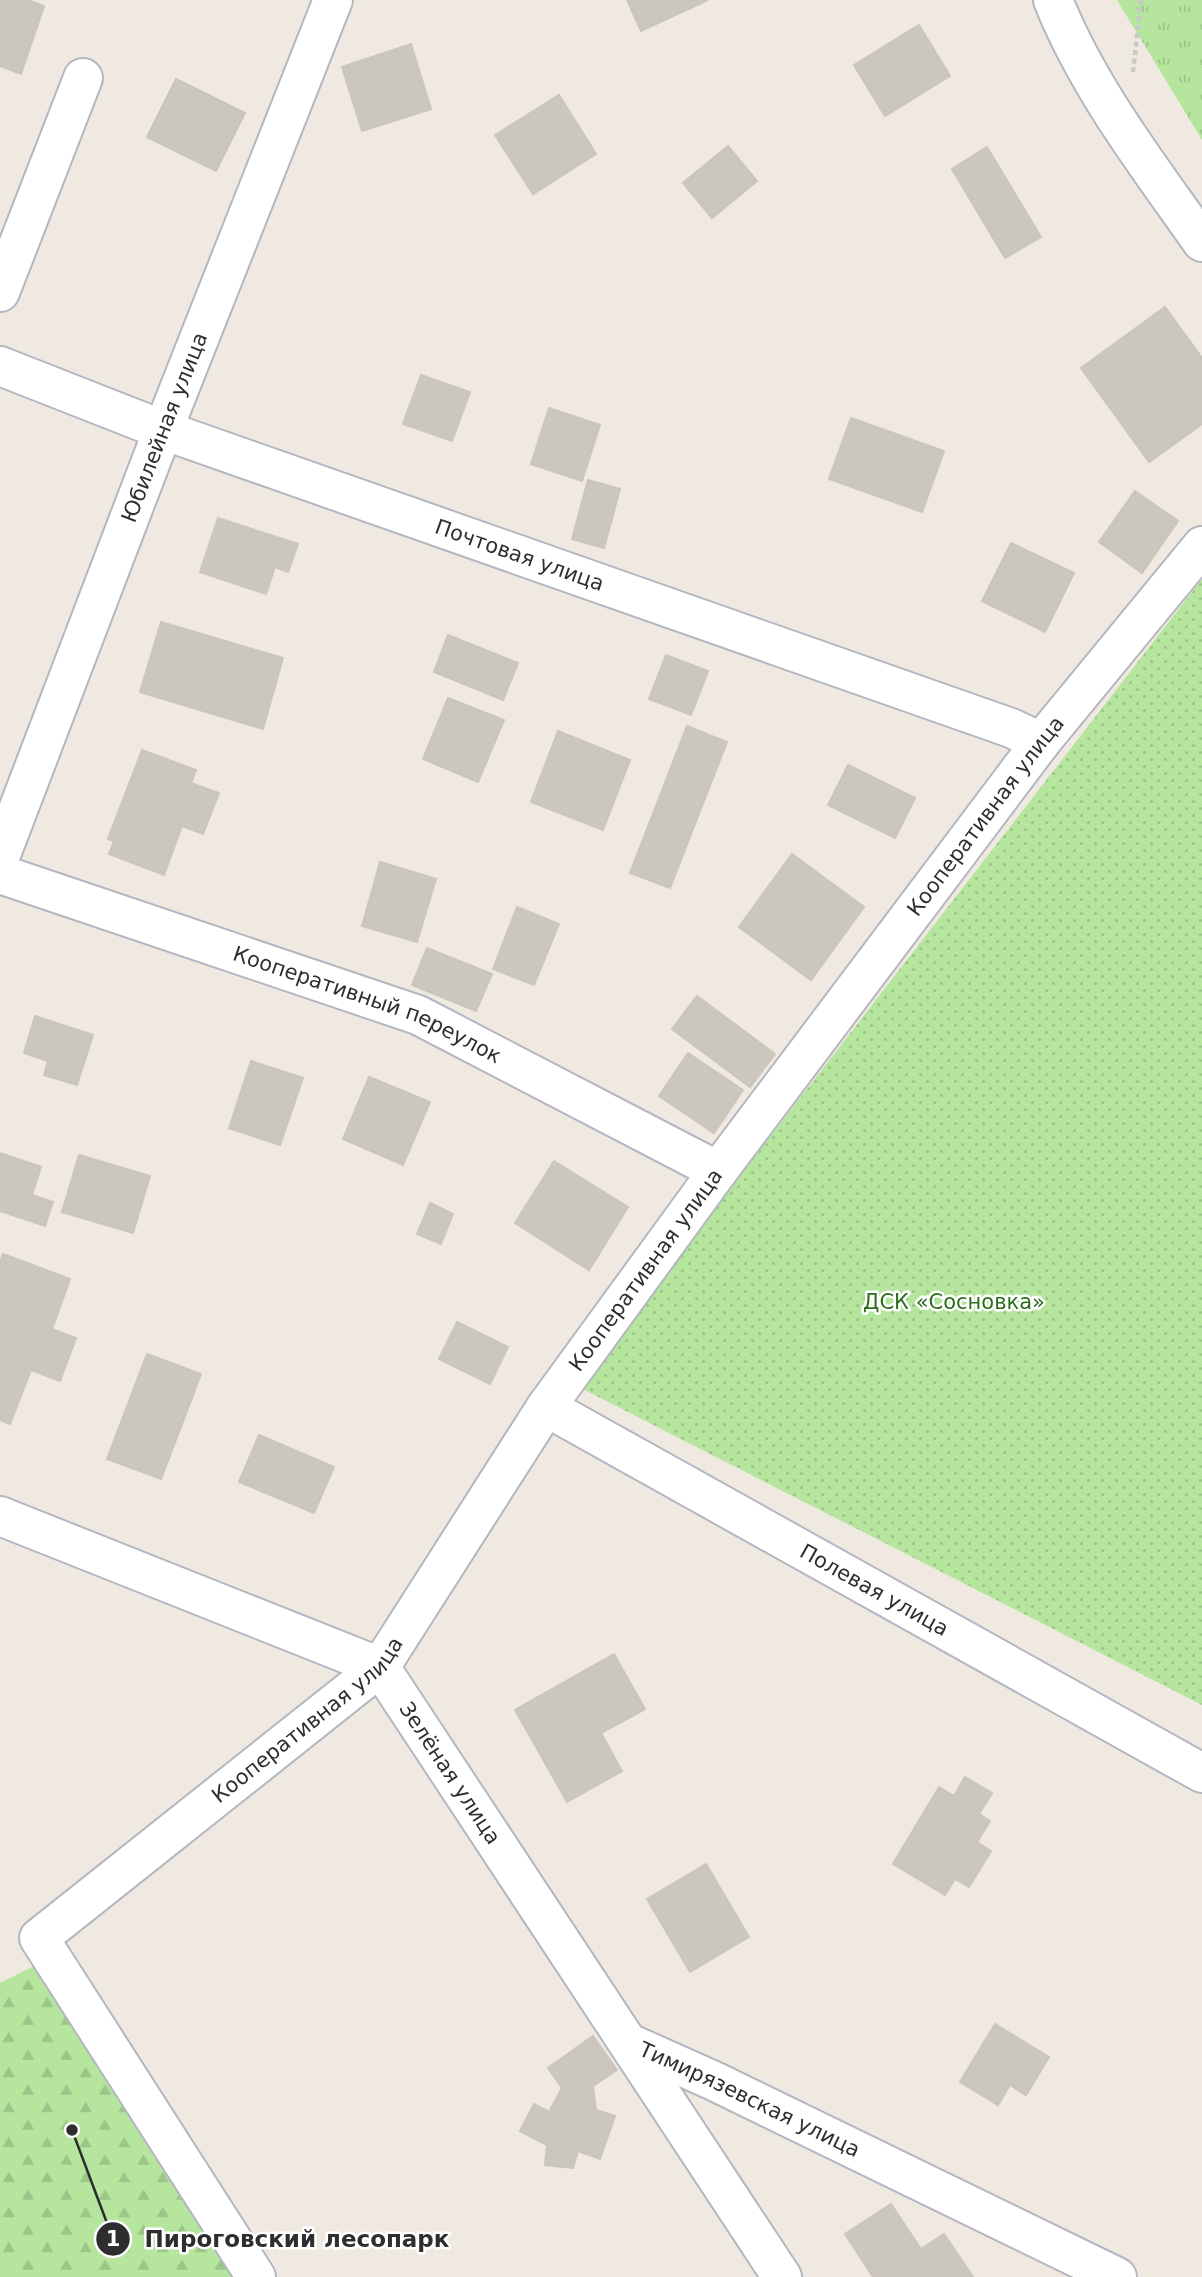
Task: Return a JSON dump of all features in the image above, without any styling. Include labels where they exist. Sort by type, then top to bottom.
[{"type":"street","name":"Юбилейная улица","points":[[0,858],[163,430],[333,0]]},
{"type":"street","points":[[1053,0],[1069,40],[1124,131],[1202,242]]},
{"type":"street","points":[[0,292],[83,78]]},
{"type":"street","name":"Почтовая улица","points":[[0,366],[163,430],[1011,728],[1041,742]]},
{"type":"street","name":"Кооперативная улица","points":[[256,2277],[39,1938],[380,1667],[546,1407],[718,1171],[1041,742],[1202,546]]},
{"type":"street","name":"Кооперативный переулок","points":[[0,874],[418,1015],[718,1171]]},
{"type":"street","name":"Полевая улица","points":[[546,1407],[1202,1773]]},
{"type":"street","points":[[0,1516],[380,1667]]},
{"type":"street","name":"Зелёная улица","points":[[380,1667],[631,2044]]},
{"type":"street","name":"Тимирязевская улица","points":[[631,2044],[782,2277]]},
{"type":"street","name":"Тимирязевская улица","points":[[631,2044],[714,2081],[1118,2277]]},
{"type":"path","points":[[1124,131],[1141,0]]},
{"type":"green space","points":[[1117,0],[1202,0],[1202,140]]},
{"type":"green space","name":"ДСК «Сосновка»","points":[[1202,579],[1202,1705],[577,1386]]},
{"type":"green space","points":[[44,1961],[231,2277],[0,2277],[0,1983]]},
{"type":"building","points":[[0,0],[28,0],[44,6],[21,74],[0,66]]},
{"type":"building","points":[[627,0],[708,0],[641,31]]},
{"type":"building","points":[[919,25],[950,76],[885,116],[854,65]]},
{"type":"building","points":[[411,44],[431,109],[362,131],[342,67]]},
{"type":"building","points":[[176,79],[245,113],[216,171],[147,137]]},
{"type":"building","points":[[559,95],[596,154],[533,194],[495,135]]},
{"type":"building","points":[[728,146],[757,181],[712,218],[683,183]]},
{"type":"building","points":[[987,147],[1041,237],[1005,258],[952,169]]},
{"type":"building","points":[[1165,307],[1202,358],[1202,424],[1149,462],[1081,368]]},
{"type":"building","points":[[421,375],[470,392],[452,441],[403,424]]},
{"type":"building","points":[[549,408],[600,425],[582,481],[531,464]]},
{"type":"building","points":[[851,418],[944,451],[922,512],[829,479]]},
{"type":"building","points":[[588,480],[620,489],[604,548],[572,539]]},
{"type":"building","points":[[1135,491],[1178,521],[1142,573],[1099,542]]},
{"type":"building","points":[[218,518],[298,544],[288,572],[275,567],[266,594],[200,572]]},
{"type":"building","points":[[1011,543],[1074,573],[1045,632],[982,601]]},
{"type":"building","points":[[161,622],[283,658],[263,729],[140,692]]},
{"type":"building","points":[[448,635],[518,663],[503,700],[434,672]]},
{"type":"building","points":[[666,655],[708,671],[691,715],[649,699]]},
{"type":"building","points":[[448,698],[504,720],[478,782],[423,759]]},
{"type":"building","points":[[687,726],[727,742],[670,888],[630,873]]},
{"type":"building","points":[[558,731],[630,760],[603,830],[531,802]]},
{"type":"building","points":[[142,750],[196,770],[191,783],[219,793],[203,834],[182,826],[164,875],[109,854],[114,841],[108,839]]},
{"type":"building","points":[[848,765],[915,798],[895,838],[828,805]]},
{"type":"building","points":[[792,854],[864,907],[811,980],[739,927]]},
{"type":"building","points":[[380,862],[436,879],[417,942],[362,926]]},
{"type":"building","points":[[517,907],[559,924],[534,985],[493,969]]},
{"type":"building","points":[[427,948],[492,974],[476,1011],[412,985]]},
{"type":"building","points":[[697,996],[775,1054],[750,1087],[672,1029]]},
{"type":"building","points":[[35,1016],[93,1035],[77,1085],[44,1075],[48,1061],[24,1053]]},
{"type":"building","points":[[688,1053],[743,1090],[714,1133],[659,1096]]},
{"type":"building","points":[[251,1061],[303,1078],[280,1145],[229,1128]]},
{"type":"building","points":[[369,1077],[430,1102],[403,1165],[343,1139]]},
{"type":"building","points":[[0,1153],[41,1167],[32,1195],[53,1202],[45,1226],[0,1211]]},
{"type":"building","points":[[79,1155],[150,1176],[133,1233],[62,1212]]},
{"type":"building","points":[[554,1161],[628,1207],[589,1270],[515,1223]]},
{"type":"building","points":[[430,1203],[453,1214],[441,1244],[417,1234]]},
{"type":"building","points":[[3,1254],[70,1279],[52,1329],[76,1338],[60,1381],[31,1370],[10,1424],[0,1420],[0,1262]]},
{"type":"building","points":[[457,1322],[508,1347],[490,1384],[439,1359]]},
{"type":"building","points":[[147,1354],[201,1374],[161,1479],[107,1459]]},
{"type":"building","points":[[259,1435],[334,1467],[314,1513],[239,1482]]},
{"type":"building","points":[[614,1654],[645,1709],[601,1733],[622,1771],[567,1802],[515,1710]]},
{"type":"building","points":[[965,1777],[992,1793],[979,1814],[990,1821],[977,1842],[991,1851],[969,1887],[955,1879],[945,1895],[893,1864],[939,1787],[954,1796]]},
{"type":"building","points":[[706,1864],[749,1937],[690,1972],[647,1899]]},
{"type":"building","points":[[995,2024],[1049,2057],[1026,2095],[1010,2085],[998,2105],[960,2082]]},
{"type":"building","points":[[593,2036],[617,2070],[593,2086],[596,2110],[615,2116],[600,2159],[578,2151],[573,2168],[545,2165],[547,2145],[520,2131],[534,2104],[549,2112],[562,2088],[548,2068]]},
{"type":"building","points":[[891,2204],[921,2249],[944,2234],[973,2277],[873,2277],[845,2234]]},
{"type":"place","name":"Пироговский лесопарк","points":[[72,2130]]}]
